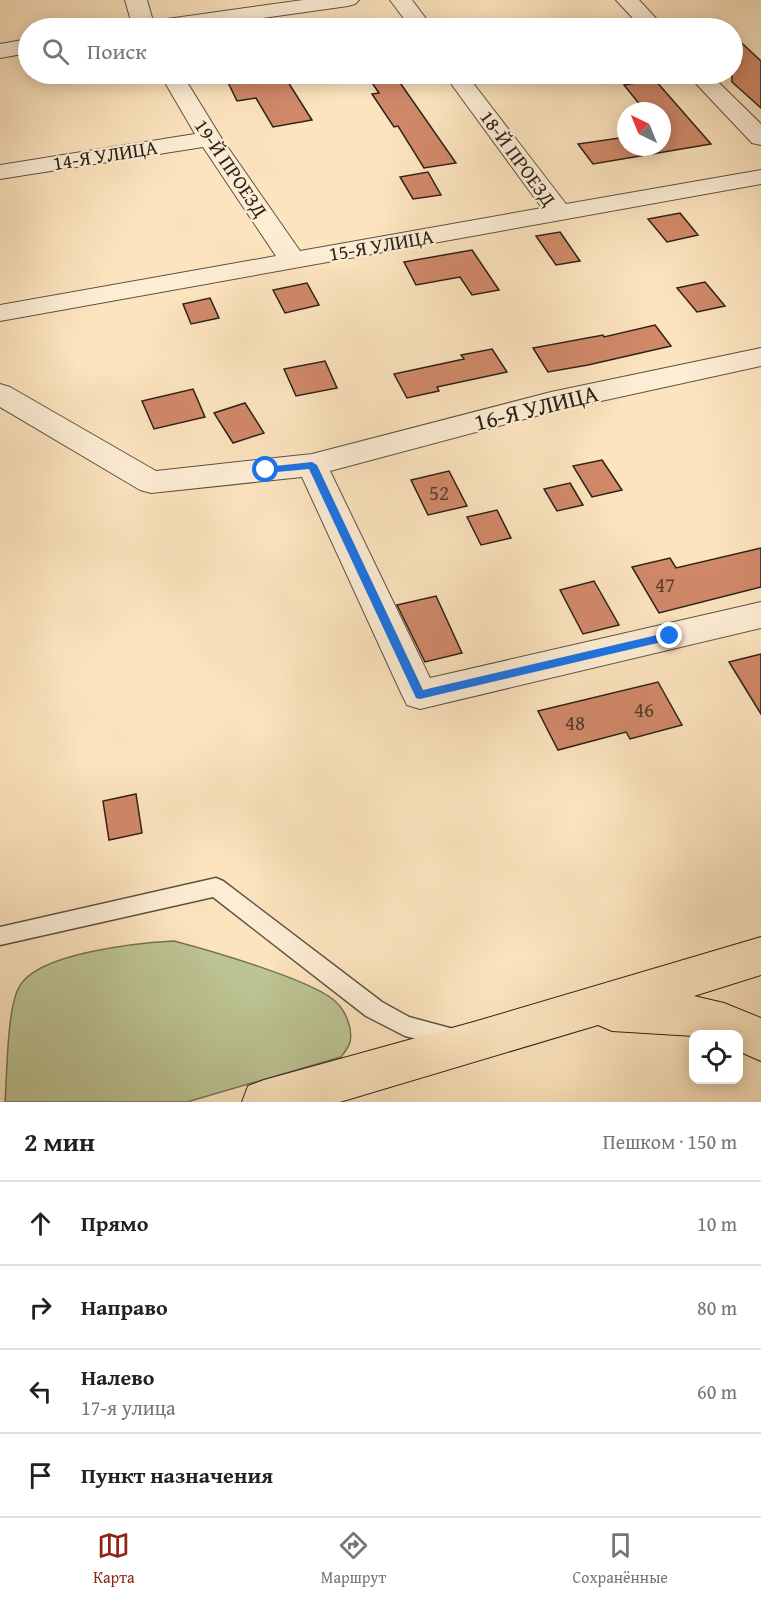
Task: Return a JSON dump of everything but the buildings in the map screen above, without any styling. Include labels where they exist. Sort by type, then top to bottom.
[{"type":"highway","points":[[264,1102],[477,1042],[761,956]]},
{"type":"highway","points":[[580,1011],[678,1012],[717,1021],[761,1040]]},
{"type":"street","points":[[136,0],[141,18]]},
{"type":"street","points":[[221,18],[348,0]]},
{"type":"street","points":[[401,0],[414,18]]},
{"type":"street","points":[[627,0],[644,18]]},
{"type":"street","points":[[0,51],[18,48]]},
{"type":"street","name":"19-Й ПРОЕЗД","points":[[177,84],[210,139],[293,261]]},
{"type":"street","name":"18-Й ПРОЕЗД","points":[[462,84],[559,213]]},
{"type":"street","points":[[708,84],[761,138]]},
{"type":"street","name":"14-Я УЛИЦА","points":[[0,172],[210,139]]},
{"type":"street","name":"15-Я УЛИЦА","points":[[0,313],[761,177]]},
{"type":"street","name":"16-Я УЛИЦА","points":[[0,394],[151,482],[312,465],[551,402],[761,357]]},
{"type":"street","points":[[312,465],[420,695],[761,615]]},
{"type":"lane","points":[[0,936],[216,887],[374,1009],[405,1026],[437,1035],[477,1042]]},
{"type":"green space","points":[[174,941],[261,967],[326,994],[337,1003],[346,1016],[351,1037],[348,1048],[341,1057],[187,1102],[5,1102],[12,1010],[19,987],[29,975],[66,958],[89,952],[113,947]]},
{"type":"route","points":[[266,470],[312,465],[420,695],[670,636]]}]
